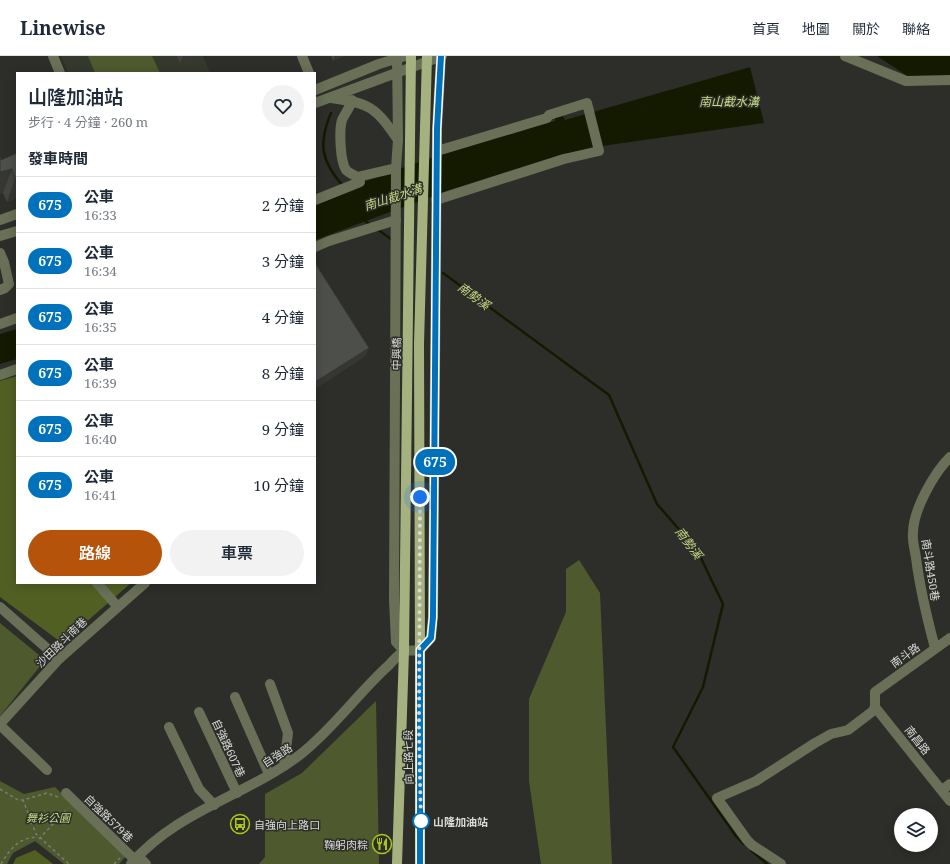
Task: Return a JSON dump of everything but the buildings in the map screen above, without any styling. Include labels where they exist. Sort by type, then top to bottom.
[{"type":"main road","name":"中興橋","points":[[404,651],[411,56]]},
{"type":"main road","name":"中興橋","points":[[420,650],[419,344],[427,56]]},
{"type":"main road","name":"向上路七段","points":[[420,650],[420,864]]},
{"type":"main road","name":"向上路七段","points":[[397,864],[404,651]]},
{"type":"street","points":[[53,56],[60,72]]},
{"type":"street","points":[[302,56],[309,72]]},
{"type":"street","points":[[316,89],[400,57],[398,72],[398,140],[396,168],[395,614],[396,642],[404,651],[420,650],[431,638],[433,617],[436,151],[441,56],[398,72],[329,97],[316,103]]},
{"type":"street","points":[[845,56],[906,81],[950,80]]},
{"type":"street","points":[[329,97],[352,100],[378,113],[398,140]]},
{"type":"street","points":[[352,100],[350,108],[342,120],[340,134],[343,162],[346,170],[357,177],[396,168]]},
{"type":"street","points":[[436,151],[547,118],[549,115],[587,103],[599,151],[564,159],[436,200]]},
{"type":"street","points":[[316,200],[360,182]]},
{"type":"street","points":[[0,220],[16,214]]},
{"type":"street","points":[[316,247],[396,220]]},
{"type":"street","points":[[0,236],[16,231]]},
{"type":"street","points":[[0,252],[9,284],[0,290]]},
{"type":"street","points":[[0,324],[16,318]]},
{"type":"street","points":[[0,375],[16,369]]},
{"type":"street","name":"南斗路450巷","points":[[935,648],[920,591],[913,533],[916,518],[926,491],[938,469],[950,457]]},
{"type":"street","points":[[98,584],[117,606]]},
{"type":"street","name":"沙田路斗南巷","points":[[0,724],[59,659],[117,606],[144,584]]},
{"type":"street","points":[[0,607],[59,659]]},
{"type":"street","name":"南斗路","points":[[875,707],[875,692],[950,638]]},
{"type":"street","name":"自強路","points":[[135,860],[162,835],[284,766],[301,754],[326,731],[357,696],[404,651]]},
{"type":"street","points":[[270,684],[288,733],[284,766]]},
{"type":"street","points":[[235,697],[270,774]]},
{"type":"street","points":[[781,864],[752,845],[743,835],[717,798],[756,782],[831,734],[848,730],[873,711],[875,707]]},
{"type":"street","name":"南昌路","points":[[875,707],[946,787],[950,801]]},
{"type":"street","name":"自強路607巷","points":[[199,712],[237,793]]},
{"type":"street","points":[[0,724],[47,770]]},
{"type":"street","points":[[169,727],[198,789],[214,805]]},
{"type":"street","name":"自強路579巷","points":[[64,797],[135,860],[146,864]]},
{"type":"path","points":[[0,789],[18,800],[47,793],[64,797]]},
{"type":"path","points":[[23,800],[33,829],[38,838],[69,864]]},
{"type":"path","points":[[1,864],[16,843],[24,838],[38,838],[66,809],[66,805]]},
{"type":"path","points":[[66,809],[73,809]]},
{"type":"path","points":[[114,864],[120,858],[118,854]]},
{"type":"shaded area","points":[[61,56],[203,56],[210,72],[68,72]]},
{"type":"green space","points":[[88,56],[152,56],[160,72],[95,72]]},
{"type":"green space","points":[[16,376],[16,584],[130,584],[62,643],[0,597],[0,381]]},
{"type":"green space","points":[[579,560],[600,593],[612,864],[541,864],[529,781],[529,699],[566,612],[566,569]]},
{"type":"green space","points":[[0,623],[45,660],[0,716]]},
{"type":"green space","points":[[376,701],[379,864],[259,864],[265,857],[265,794],[302,773]]},
{"type":"green space","name":"舞衫公園","points":[[0,781],[24,794],[55,787],[126,856],[119,864],[64,864],[35,841],[13,853],[7,864],[0,864]]},
{"type":"green space","points":[[35,850],[53,864],[13,864],[16,858]]},
{"type":"water","points":[[877,56],[950,56],[950,76],[909,77]]},
{"type":"water","name":"南山截水溝","points":[[750,67],[764,123],[602,146],[568,156],[566,153],[449,190],[316,240],[316,202],[433,157],[555,121],[555,117],[563,116],[565,120]]},
{"type":"water","points":[[16,329],[16,359],[0,364],[0,334]]},
{"type":"waterway","name":"南勢溪","points":[[331,113],[324,134],[324,152],[330,168],[343,186]]},
{"type":"waterway","name":"南勢溪","points":[[362,219],[371,225]]},
{"type":"waterway","name":"南勢溪","points":[[377,229],[391,239]]},
{"type":"waterway","name":"南勢溪","points":[[443,273],[609,395],[657,504],[697,550],[723,604],[703,687],[673,747],[736,836],[744,844]]},
{"type":"waterway","name":"南勢溪","points":[[751,850],[767,864]]},
{"type":"bus line","name":"675","points":[[420,864],[420,650],[431,638],[433,617],[436,188],[437,129],[441,56]]},
{"type":"place","name":"山隆加油站","points":[[421,821]]},
{"type":"place","name":"自強向上路口","points":[[240,824]]},
{"type":"place","name":"鞠躬肉粽","points":[[382,844]]},
{"type":"route","points":[[420,497],[419,731],[421,826],[421,821]]}]
